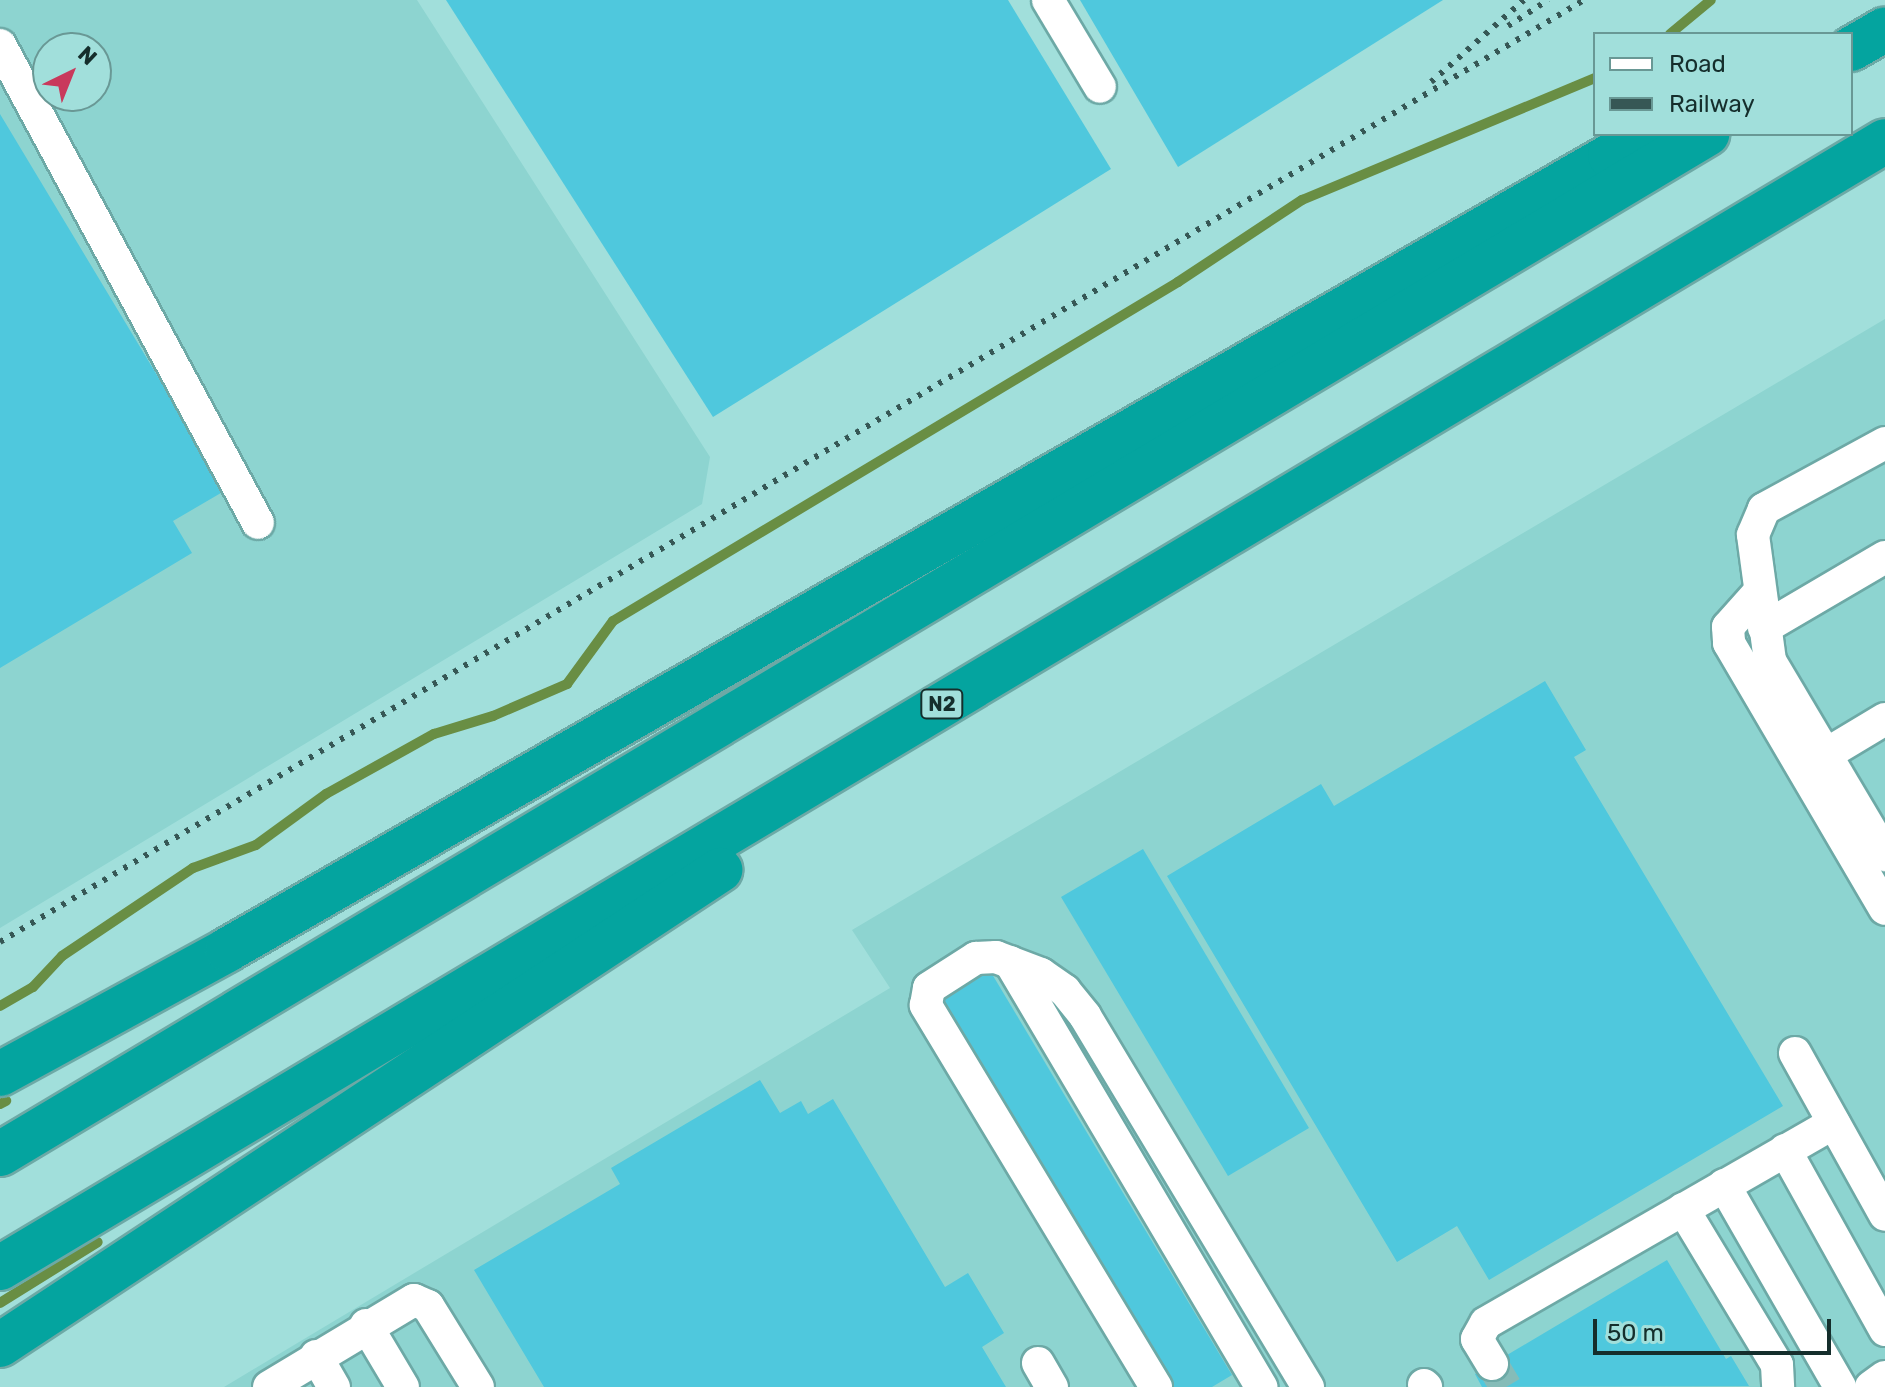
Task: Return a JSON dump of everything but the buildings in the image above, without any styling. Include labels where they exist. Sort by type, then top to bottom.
[{"type":"highway","points":[[1853,48],[1885,29]]},
{"type":"highway","points":[[0,1074],[227,950],[1610,156],[1647,142],[1703,136]]},
{"type":"highway","points":[[0,1154],[1703,136]]},
{"type":"highway","name":"N2","points":[[0,1268],[1885,141]]},
{"type":"highway","points":[[0,1345],[727,865],[1023,656]]},
{"type":"lane","points":[[1048,0],[1100,87]]},
{"type":"lane","points":[[0,45],[258,523]]},
{"type":"lane","points":[[1885,443],[1764,509],[1753,535],[1764,628],[1774,670],[1885,855]]},
{"type":"lane","points":[[1764,628],[1885,557]]},
{"type":"lane","points":[[1760,591],[1737,612],[1728,627],[1729,643],[1885,909]]},
{"type":"lane","points":[[1825,755],[1885,719]]},
{"type":"lane","points":[[1156,1387],[926,1005],[929,988],[952,969],[976,958],[1010,962],[1065,991],[1085,1016],[1308,1387]]},
{"type":"lane","points":[[1010,962],[1261,1387]]},
{"type":"lane","points":[[1795,1053],[1885,1215]]},
{"type":"lane","points":[[1492,1364],[1477,1339],[1486,1323],[1834,1123]]},
{"type":"lane","points":[[1785,1150],[1885,1330]]},
{"type":"lane","points":[[1724,1185],[1810,1340],[1840,1387]]},
{"type":"lane","points":[[1683,1209],[1777,1376]]},
{"type":"lane","points":[[269,1387],[404,1302],[422,1301],[478,1387]]},
{"type":"lane","points":[[366,1325],[403,1387]]},
{"type":"lane","points":[[1777,1376],[1784,1355],[1810,1340]]},
{"type":"lane","points":[[316,1356],[334,1387]]},
{"type":"lane","points":[[1871,1387],[1885,1377]]},
{"type":"shaded area","points":[[0,0],[417,0],[710,457],[702,504],[0,928]]},
{"type":"shaded area","points":[[1885,319],[1885,1387],[224,1387],[890,988],[852,930]]},
{"type":"waterway","points":[[1672,32],[1711,0]]},
{"type":"waterway","points":[[0,1006],[33,987],[62,956],[193,868],[256,845],[326,794],[434,734],[493,716],[567,684],[613,621],[1178,282],[1302,200],[1593,79]]},
{"type":"waterway","points":[[0,1104],[6,1101]]},
{"type":"waterway","points":[[0,1303],[98,1242]]},
{"type":"tunnel","points":[[1492,1364],[1506,1387]]},
{"type":"railway","points":[[1431,82],[1524,0]]},
{"type":"railway","points":[[1508,26],[1548,0]]},
{"type":"railway","points":[[0,942],[1584,0]]}]
